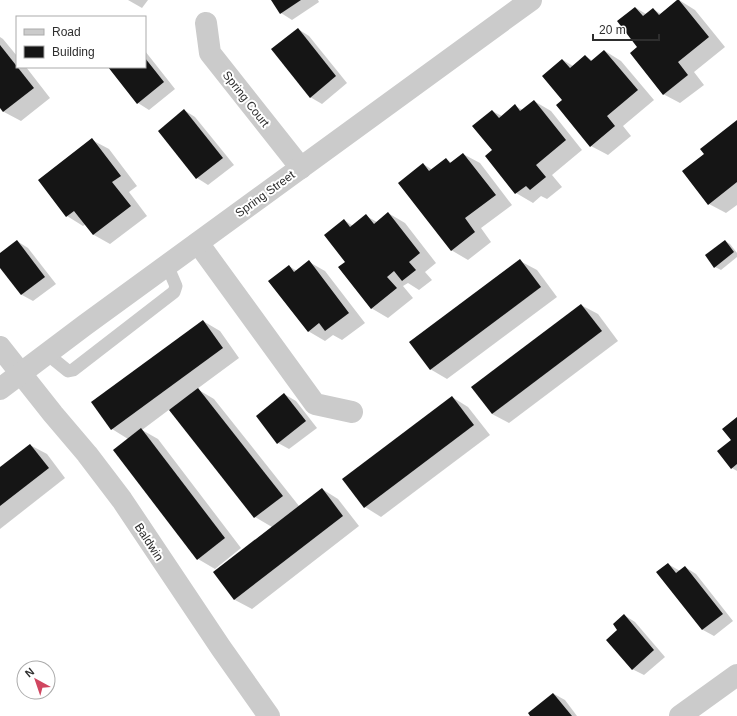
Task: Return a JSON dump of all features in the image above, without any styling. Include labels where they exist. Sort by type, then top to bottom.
[{"type":"street","name":"Spring Street","points":[[0,389],[531,0]]},
{"type":"street","name":"Spring Court","points":[[206,23],[210,53],[301,168]]},
{"type":"street","points":[[198,243],[315,404],[352,412]]},
{"type":"street","name":"Baldwin","points":[[0,347],[87,454],[122,500],[221,648],[269,716]]},
{"type":"street","points":[[680,716],[737,675]]},
{"type":"lane","points":[[46,354],[62,368],[68,371],[73,370],[174,292],[176,286],[167,266]]},
{"type":"building","points":[[271,0],[301,0],[280,14]]},
{"type":"building","points":[[679,0],[709,37],[678,62],[688,75],[663,95],[630,53],[637,47],[617,21],[635,7],[643,16],[653,8],[659,15]]},
{"type":"building","points":[[298,28],[336,76],[310,98],[271,49]]},
{"type":"building","points":[[0,45],[16,65],[16,68],[18,68],[34,88],[3,112],[0,108]]},
{"type":"building","points":[[604,50],[638,90],[607,116],[615,126],[590,147],[556,105],[562,100],[542,76],[562,59],[570,68],[585,55],[591,61]]},
{"type":"building","points":[[146,59],[164,82],[137,104],[109,68],[146,68]]},
{"type":"building","points":[[534,100],[566,140],[536,165],[546,177],[530,190],[526,186],[515,194],[485,156],[492,150],[472,126],[492,110],[499,118],[515,104],[520,111]]},
{"type":"building","points":[[184,109],[223,158],[196,179],[158,131]]},
{"type":"building","points":[[737,120],[737,182],[708,205],[682,171],[704,154],[700,149]]},
{"type":"building","points":[[92,138],[121,176],[112,182],[131,206],[93,235],[74,211],[66,217],[38,180]]},
{"type":"building","points":[[463,153],[496,195],[465,218],[475,232],[451,251],[398,183],[423,163],[429,171],[446,158],[450,163]]},
{"type":"building","points":[[388,212],[420,253],[409,262],[416,270],[402,281],[394,271],[387,277],[397,288],[371,309],[338,267],[345,262],[324,235],[344,219],[350,227],[366,214],[374,224]]},
{"type":"building","points":[[17,240],[45,277],[21,295],[0,268],[0,253]]},
{"type":"building","points":[[725,240],[734,252],[714,268],[705,255]]},
{"type":"building","points":[[520,259],[541,287],[430,370],[409,342]]},
{"type":"building","points":[[309,260],[349,313],[325,331],[319,323],[308,332],[268,281],[289,265],[294,272]]},
{"type":"building","points":[[581,304],[602,331],[492,414],[471,387]]},
{"type":"building","points":[[203,320],[223,348],[111,430],[91,402]]},
{"type":"building","points":[[198,388],[283,496],[254,518],[169,410]]},
{"type":"building","points":[[284,393],[306,421],[277,444],[256,416]]},
{"type":"building","points":[[452,396],[474,425],[364,508],[342,479]]},
{"type":"building","points":[[737,417],[737,464],[731,469],[717,451],[731,440],[722,429]]},
{"type":"building","points":[[141,428],[225,538],[197,560],[113,450]]},
{"type":"building","points":[[30,444],[49,468],[0,506],[0,467]]},
{"type":"building","points":[[322,488],[343,516],[234,600],[213,572]]},
{"type":"building","points":[[668,563],[676,573],[685,566],[723,614],[702,630],[656,572]]},
{"type":"building","points":[[624,614],[654,650],[632,670],[606,640],[617,630],[613,624]]},
{"type":"building","points":[[553,693],[572,716],[530,716],[528,713]]}]
